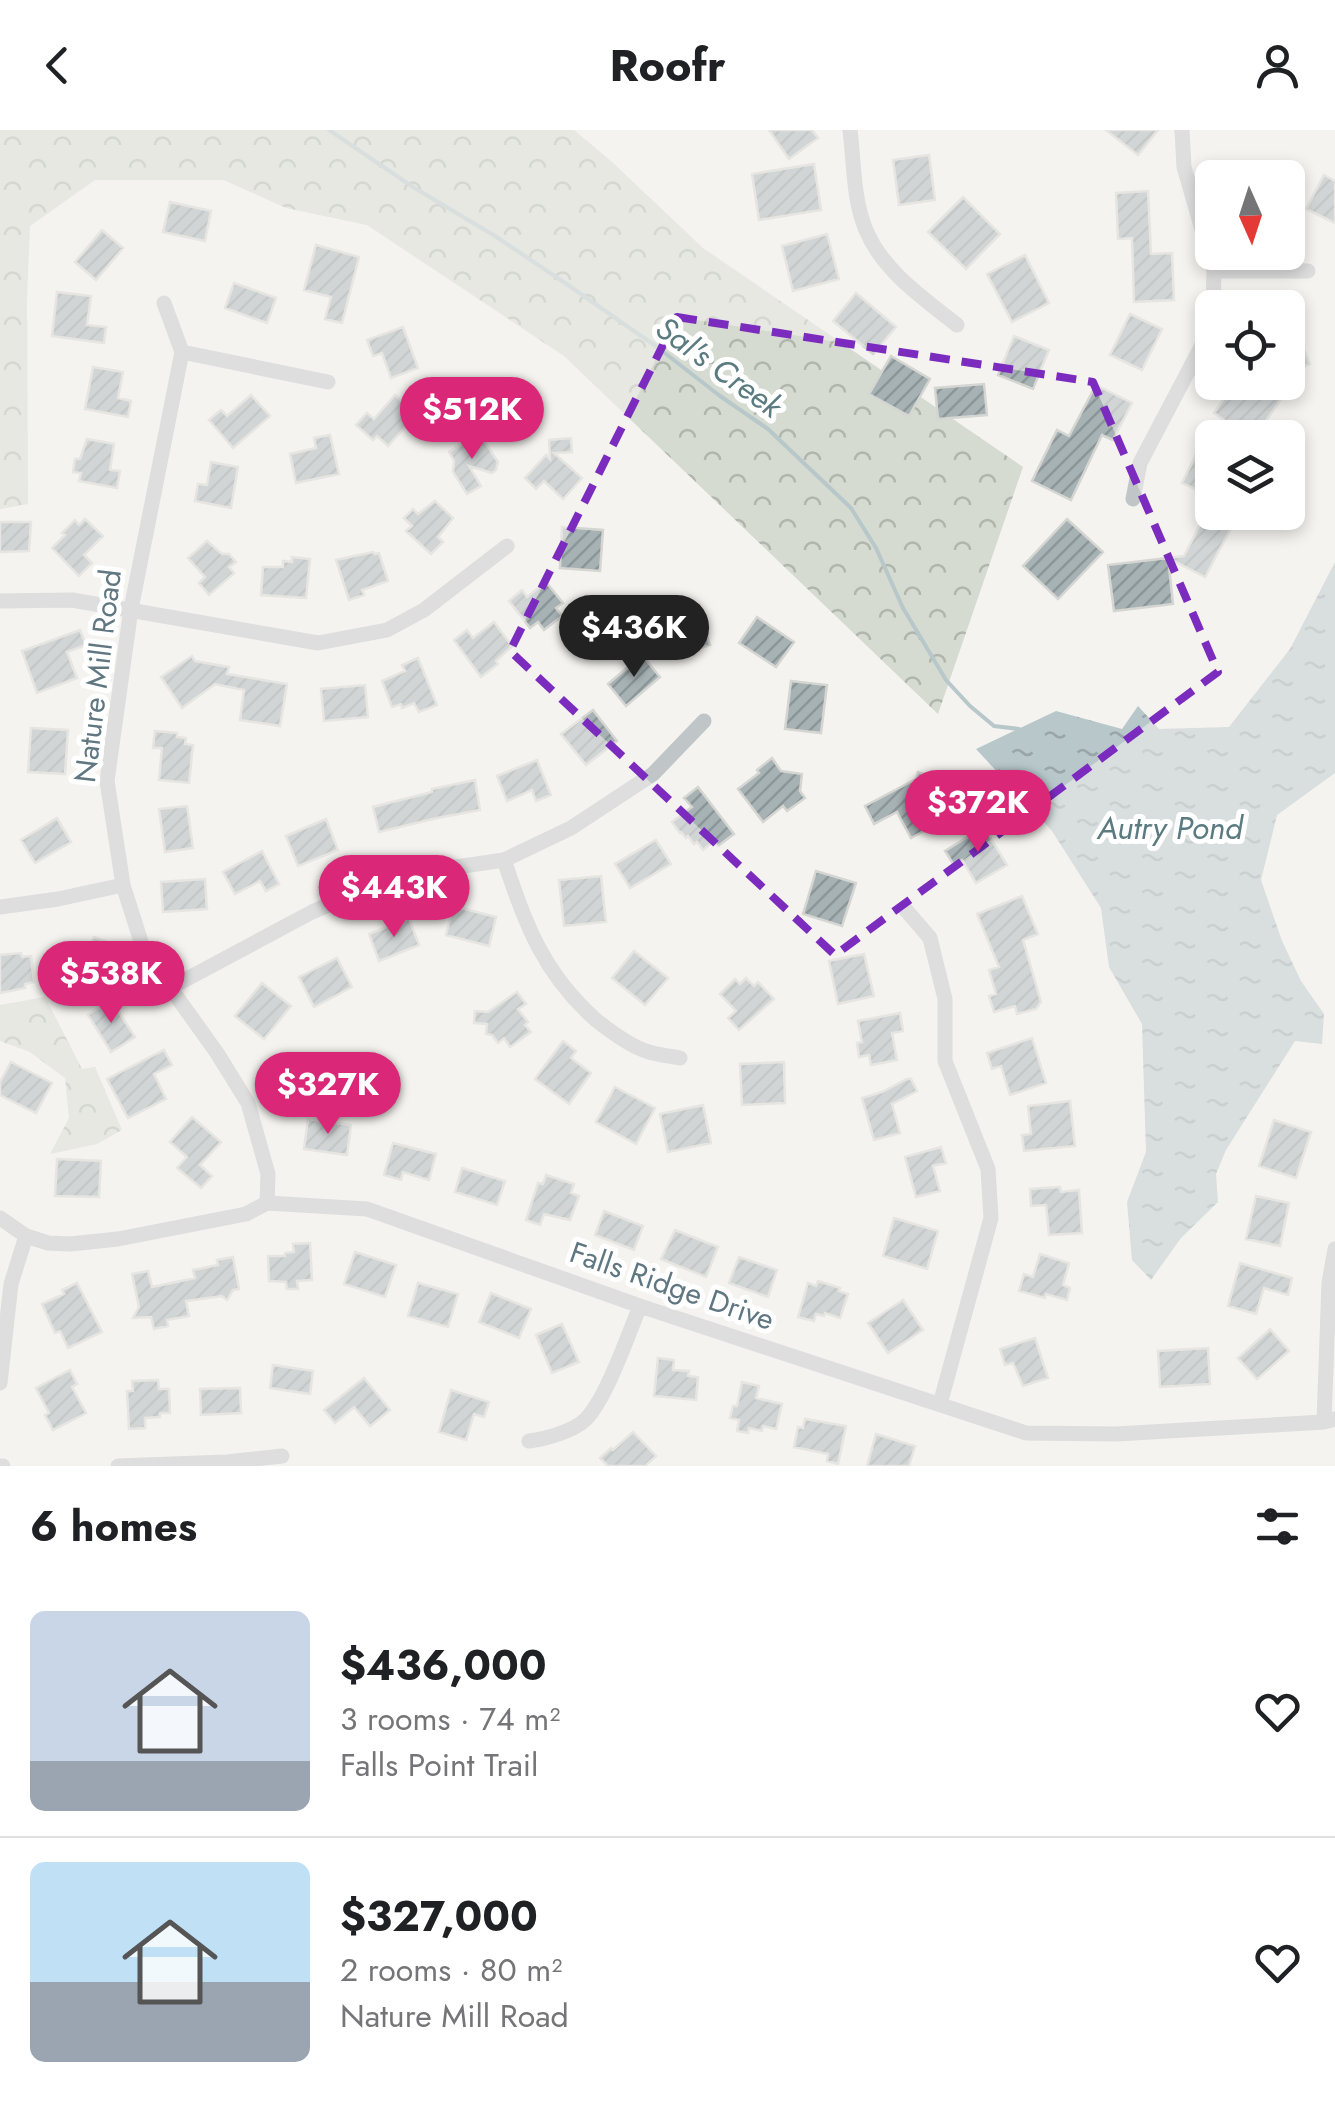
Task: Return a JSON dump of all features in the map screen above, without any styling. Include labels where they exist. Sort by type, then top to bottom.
[{"type":"street","points":[[850,130],[858,201],[866,231],[880,255],[910,287],[957,325]]},
{"type":"street","points":[[1182,130],[1184,167],[1214,271],[1213,290]]},
{"type":"street","points":[[1214,271],[1308,271]]},
{"type":"street","points":[[164,303],[182,352],[328,382]]},
{"type":"street","name":"Nature Mill Road","points":[[182,352],[131,609],[108,782],[123,885],[144,950],[248,1103],[268,1174],[267,1203]]},
{"type":"street","points":[[1133,499],[1140,463],[1195,358]]},
{"type":"street","points":[[0,601],[72,600],[318,643],[387,630],[424,610],[507,546]]},
{"type":"street","points":[[170,988],[312,912],[368,888],[436,870],[504,860],[571,828],[653,774],[704,722]]},
{"type":"street","points":[[504,860],[522,915],[546,963],[574,1000],[609,1031],[647,1052],[680,1058]]},
{"type":"street","points":[[0,907],[123,885]]},
{"type":"street","points":[[906,910],[930,938],[945,999],[945,1061],[988,1169],[990,1218],[940,1404]]},
{"type":"street","name":"Falls Ridge Drive","points":[[0,1218],[26,1236],[70,1244],[118,1239],[246,1214],[267,1203],[367,1208],[640,1306],[1026,1433],[1116,1434],[1330,1420]]},
{"type":"street","points":[[0,1383],[11,1284],[26,1236]]},
{"type":"street","points":[[1330,1420],[1328,1282],[1335,1249]]},
{"type":"street","points":[[529,1442],[547,1439],[585,1420],[606,1388],[640,1306]]},
{"type":"street","points":[[118,1466],[282,1456]]},
{"type":"highlighted area","points":[[677,317],[1093,382],[1218,672],[835,955],[510,651]]},
{"type":"green space","points":[[0,130],[574,130],[703,248],[1023,467],[938,714],[564,356],[367,225],[286,208],[224,180],[95,180],[30,226],[28,504],[0,509]]},
{"type":"green space","points":[[45,997],[82,1069],[95,1067],[122,1130],[97,1144],[50,1154],[69,1118],[65,1078],[30,1052],[0,1041],[0,1005]]},
{"type":"water","name":"Autry Pond","points":[[1335,562],[1335,773],[1277,815],[1261,880],[1282,941],[1301,981],[1324,1014],[1322,1044],[1295,1041],[1226,1150],[1216,1174],[1218,1202],[1181,1238],[1151,1280],[1132,1260],[1127,1202],[1146,1152],[1142,1024],[1109,967],[1101,908],[1052,831],[976,749],[1056,711],[1122,729],[1138,706],[1159,729],[1229,727],[1290,649]]},
{"type":"building","points":[[769,130],[812,130],[818,138],[789,159]]},
{"type":"building","points":[[1106,130],[1158,130],[1138,155]]},
{"type":"building","points":[[929,155],[935,200],[899,205],[893,160]]},
{"type":"building","points":[[814,164],[821,210],[759,220],[752,174]]},
{"type":"building","points":[[1324,175],[1335,181],[1335,223],[1306,209]]},
{"type":"building","points":[[1148,191],[1151,254],[1172,253],[1174,300],[1134,302],[1132,238],[1118,239],[1116,193]]},
{"type":"building","points":[[963,197],[1000,234],[966,269],[928,232]]},
{"type":"building","points":[[170,202],[211,211],[205,241],[163,232]]},
{"type":"building","points":[[102,230],[123,248],[96,280],[75,262]]},
{"type":"building","points":[[827,234],[839,279],[793,291],[782,246]]},
{"type":"building","points":[[316,245],[359,257],[342,323],[325,319],[331,297],[304,290]]},
{"type":"building","points":[[1025,255],[1049,303],[1012,322],[987,274]]},
{"type":"building","points":[[234,283],[276,298],[267,323],[225,308]]},
{"type":"building","points":[[57,292],[91,296],[87,325],[106,327],[104,343],[52,336]]},
{"type":"building","points":[[856,293],[896,327],[873,354],[833,321]]},
{"type":"building","points":[[1130,314],[1162,329],[1142,370],[1110,355]]},
{"type":"building","points":[[403,327],[418,368],[391,378],[382,353],[373,356],[367,340]]},
{"type":"building","points":[[1014,336],[1049,350],[1033,389],[998,375]]},
{"type":"building","points":[[891,356],[930,379],[909,416],[869,394]]},
{"type":"building","points":[[93,367],[123,372],[118,398],[131,401],[128,417],[85,409]]},
{"type":"building","points":[[984,384],[987,415],[938,419],[935,388]]},
{"type":"building","points":[[1096,385],[1132,403],[1113,440],[1102,435],[1071,500],[1032,481],[1057,430],[1069,436]]},
{"type":"building","points":[[251,395],[270,416],[233,448],[209,420],[221,410],[227,416]]},
{"type":"building","points":[[395,395],[417,414],[388,446],[377,436],[373,440],[356,425],[367,413],[374,419]]},
{"type":"building","points":[[1223,400],[1280,400],[1266,420],[1224,420],[1214,413]]},
{"type":"building","points":[[479,433],[498,462],[492,473],[469,466],[481,486],[467,494],[453,472],[454,461],[449,452]]},
{"type":"building","points":[[330,435],[339,474],[296,483],[290,454],[316,448],[314,438]]},
{"type":"building","points":[[571,438],[572,452],[554,453],[582,478],[563,499],[544,481],[536,489],[525,478],[546,455],[550,459],[549,440]]},
{"type":"building","points":[[87,439],[114,444],[110,470],[120,471],[117,488],[79,481],[81,473],[73,472],[75,459],[80,459]]},
{"type":"building","points":[[1195,456],[1195,489],[1182,483]]},
{"type":"building","points":[[211,462],[238,467],[231,508],[195,501],[198,484],[207,485]]},
{"type":"building","points":[[435,501],[453,518],[438,537],[443,542],[431,554],[406,531],[412,526],[404,518],[413,509],[418,514]]},
{"type":"building","points":[[85,519],[103,536],[84,555],[92,563],[79,576],[52,548],[75,520],[79,525]]},
{"type":"building","points":[[1067,519],[1103,552],[1058,599],[1023,566]]},
{"type":"building","points":[[0,522],[31,522],[29,551],[0,552]]},
{"type":"building","points":[[562,527],[603,530],[600,571],[560,568]]},
{"type":"building","points":[[1197,530],[1230,530],[1205,577],[1168,558],[1173,604],[1114,611],[1108,565],[1184,556]]},
{"type":"building","points":[[207,541],[236,562],[229,567],[234,573],[209,595],[199,583],[205,577],[188,558]]},
{"type":"building","points":[[379,553],[388,581],[362,590],[364,595],[349,600],[336,560]]},
{"type":"building","points":[[292,557],[310,559],[306,598],[261,595],[263,567],[283,567],[283,561],[292,562]]},
{"type":"building","points":[[546,582],[563,603],[556,608],[562,616],[544,630],[538,622],[530,628],[509,601],[522,590],[527,597]]},
{"type":"building","points":[[698,608],[710,645],[694,650],[692,642],[662,652],[652,623]]},
{"type":"building","points":[[757,617],[794,642],[776,667],[739,643]]},
{"type":"building","points":[[494,622],[512,646],[481,677],[454,640],[467,630],[473,638]]},
{"type":"building","points":[[80,630],[86,645],[67,652],[77,678],[37,693],[22,651]]},
{"type":"building","points":[[642,655],[660,677],[626,706],[608,684]]},
{"type":"building","points":[[192,656],[195,661],[229,667],[227,674],[287,684],[280,726],[240,720],[244,690],[215,684],[182,708],[161,677]]},
{"type":"building","points":[[418,658],[437,705],[419,712],[414,703],[392,707],[382,681],[405,671],[402,665]]},
{"type":"building","points":[[791,681],[827,685],[821,733],[785,729]]},
{"type":"building","points":[[365,685],[368,717],[324,721],[321,689]]},
{"type":"building","points":[[593,710],[617,741],[586,765],[561,734]]},
{"type":"building","points":[[31,728],[68,730],[65,774],[28,772]]},
{"type":"building","points":[[155,731],[177,733],[177,737],[186,738],[185,744],[193,745],[189,783],[159,780],[162,748],[153,748]]},
{"type":"building","points":[[772,758],[781,771],[802,774],[800,791],[805,798],[787,811],[783,806],[763,822],[738,789]]},
{"type":"building","points":[[537,760],[551,795],[536,801],[532,790],[507,801],[497,776]]},
{"type":"building","points":[[918,772],[933,777],[930,785],[941,806],[953,800],[959,812],[911,838],[897,812],[874,824],[865,806],[916,779]]},
{"type":"building","points":[[475,780],[480,810],[379,832],[373,807]]},
{"type":"building","points":[[698,787],[734,834],[718,846],[714,841],[703,850],[672,822],[692,807],[684,798]]},
{"type":"building","points":[[187,806],[193,848],[165,852],[159,809]]},
{"type":"building","points":[[57,818],[71,842],[35,863],[21,840]]},
{"type":"building","points":[[326,819],[338,850],[298,866],[286,836]]},
{"type":"building","points":[[984,827],[1007,865],[976,883],[962,860],[954,865],[945,851]]},
{"type":"building","points":[[656,840],[671,864],[630,888],[615,864]]},
{"type":"building","points":[[262,851],[279,884],[266,891],[260,881],[235,894],[223,872]]},
{"type":"building","points":[[816,871],[856,883],[842,926],[803,914]]},
{"type":"building","points":[[601,876],[606,922],[564,926],[559,880]]},
{"type":"building","points":[[205,879],[207,909],[163,912],[161,882]]},
{"type":"building","points":[[1022,896],[1038,934],[1023,940],[1041,1002],[1036,1009],[1017,1014],[1015,1006],[994,1012],[989,996],[996,994],[989,970],[999,967],[977,914]]},
{"type":"building","points":[[453,906],[496,917],[489,946],[446,935]]},
{"type":"building","points":[[409,918],[419,945],[379,961],[369,934]]},
{"type":"building","points":[[94,937],[109,943],[99,967],[95,994],[50,989],[54,955],[84,959]]},
{"type":"building","points":[[634,951],[668,978],[645,1005],[612,978]]},
{"type":"building","points":[[21,953],[22,957],[31,956],[34,982],[0,993],[0,955]]},
{"type":"building","points":[[864,954],[874,996],[838,1004],[829,961]]},
{"type":"building","points":[[337,958],[352,987],[314,1007],[299,977]]},
{"type":"building","points":[[746,978],[754,986],[758,982],[774,999],[739,1030],[728,1018],[736,1011],[720,994],[735,979],[740,984]]},
{"type":"building","points":[[262,983],[291,1006],[264,1039],[235,1016]]},
{"type":"building","points":[[517,992],[526,1004],[518,1009],[531,1032],[510,1047],[504,1038],[498,1043],[486,1034],[487,1024],[474,1023],[475,1011],[488,1012]]},
{"type":"building","points":[[111,1000],[135,1037],[111,1052],[88,1015]]},
{"type":"building","points":[[900,1013],[903,1031],[892,1033],[897,1060],[871,1065],[869,1055],[859,1057],[857,1043],[862,1042],[858,1021]]},
{"type":"building","points":[[1032,1038],[1046,1083],[1010,1095],[1001,1066],[992,1069],[987,1053]]},
{"type":"building","points":[[563,1041],[576,1051],[571,1058],[591,1073],[569,1104],[535,1079]]},
{"type":"building","points":[[164,1050],[172,1065],[154,1074],[166,1099],[128,1118],[107,1079]]},
{"type":"building","points":[[11,1062],[52,1083],[36,1113],[0,1095],[0,1082]]},
{"type":"building","points":[[784,1062],[785,1103],[742,1105],[740,1064]]},
{"type":"building","points":[[911,1079],[917,1091],[892,1104],[900,1133],[874,1140],[862,1098]]},
{"type":"building","points":[[615,1087],[655,1108],[636,1144],[596,1122]]},
{"type":"building","points":[[1070,1101],[1075,1146],[1024,1151],[1022,1135],[1031,1134],[1028,1106]]},
{"type":"building","points":[[703,1105],[711,1143],[668,1152],[660,1114]]},
{"type":"building","points":[[192,1117],[221,1142],[200,1165],[212,1176],[201,1188],[177,1168],[187,1157],[170,1142]]},
{"type":"building","points":[[308,1119],[351,1125],[347,1155],[304,1149]]},
{"type":"building","points":[[1274,1120],[1311,1132],[1296,1178],[1259,1166]]},
{"type":"building","points":[[393,1143],[436,1154],[429,1180],[403,1172],[401,1180],[384,1175]]},
{"type":"building","points":[[941,1147],[946,1163],[933,1166],[940,1191],[916,1197],[905,1157]]},
{"type":"building","points":[[57,1159],[101,1161],[99,1197],[55,1196]]},
{"type":"building","points":[[462,1168],[505,1181],[497,1205],[455,1192]]},
{"type":"building","points":[[546,1175],[574,1184],[571,1193],[579,1196],[570,1220],[544,1214],[540,1225],[526,1220],[538,1183],[543,1184]]},
{"type":"building","points":[[1060,1187],[1061,1192],[1079,1190],[1082,1233],[1049,1235],[1046,1205],[1031,1206],[1030,1189]]},
{"type":"building","points":[[1256,1196],[1289,1203],[1280,1246],[1246,1239]]},
{"type":"building","points":[[604,1211],[643,1226],[634,1250],[595,1235]]},
{"type":"building","points":[[894,1218],[938,1231],[927,1269],[883,1256]]},
{"type":"building","points":[[675,1230],[718,1247],[706,1277],[661,1259]]},
{"type":"building","points":[[310,1243],[312,1280],[297,1281],[298,1289],[287,1289],[286,1282],[269,1281],[268,1256],[285,1256],[294,1252],[293,1244]]},
{"type":"building","points":[[355,1252],[396,1265],[385,1297],[344,1284]]},
{"type":"building","points":[[1040,1254],[1069,1263],[1063,1285],[1070,1288],[1067,1300],[1019,1291],[1024,1274],[1033,1277]]},
{"type":"building","points":[[233,1257],[239,1289],[233,1290],[227,1300],[222,1296],[186,1301],[189,1316],[167,1320],[168,1326],[154,1329],[151,1317],[133,1318],[139,1307],[132,1274],[148,1271],[152,1287],[195,1278],[193,1270]]},
{"type":"building","points":[[739,1257],[777,1270],[768,1297],[729,1283]]},
{"type":"building","points":[[1240,1263],[1292,1278],[1288,1295],[1264,1288],[1256,1314],[1228,1306]]},
{"type":"building","points":[[818,1281],[848,1294],[840,1318],[825,1313],[816,1314],[814,1321],[798,1317],[808,1283],[816,1286]]},
{"type":"building","points":[[77,1283],[102,1332],[68,1348],[60,1331],[55,1333],[42,1304]]},
{"type":"building","points":[[418,1283],[458,1294],[448,1327],[408,1316]]},
{"type":"building","points":[[491,1293],[531,1309],[519,1338],[479,1322]]},
{"type":"building","points":[[903,1300],[923,1330],[888,1353],[868,1323]]},
{"type":"building","points":[[562,1324],[579,1362],[552,1373],[536,1335]]},
{"type":"building","points":[[1270,1329],[1289,1351],[1257,1379],[1238,1358]]},
{"type":"building","points":[[1035,1338],[1048,1378],[1023,1386],[1013,1363],[1005,1365],[1000,1349]]},
{"type":"building","points":[[1208,1348],[1210,1384],[1160,1387],[1158,1351]]},
{"type":"building","points":[[658,1358],[674,1360],[673,1370],[689,1371],[688,1376],[698,1377],[696,1400],[654,1396]]},
{"type":"building","points":[[273,1365],[313,1371],[310,1394],[270,1388]]},
{"type":"building","points":[[70,1370],[77,1384],[72,1387],[86,1413],[53,1430],[36,1388]]},
{"type":"building","points":[[364,1378],[390,1410],[370,1426],[354,1407],[335,1423],[324,1410]]},
{"type":"building","points":[[158,1380],[159,1389],[169,1389],[170,1413],[145,1418],[145,1428],[129,1429],[127,1391],[133,1391],[132,1381]]},
{"type":"building","points":[[742,1382],[759,1386],[756,1398],[782,1404],[776,1429],[763,1426],[762,1431],[737,1431],[739,1420],[730,1418]]},
{"type":"building","points":[[240,1388],[241,1413],[201,1415],[200,1389]]},
{"type":"building","points":[[451,1390],[489,1402],[484,1417],[474,1414],[466,1440],[439,1432]]},
{"type":"building","points":[[805,1419],[846,1426],[838,1464],[827,1461],[828,1454],[794,1447],[798,1427],[803,1428]]},
{"type":"building","points":[[633,1432],[656,1456],[645,1466],[608,1466],[600,1458]]},
{"type":"building","points":[[876,1434],[915,1446],[909,1466],[867,1466]]},
{"type":"waterway","name":"Sal's Creek","points":[[329,130],[568,285],[768,429],[851,508],[946,680],[994,726]]},
{"type":"waterway","points":[[994,726],[1019,729]]}]
